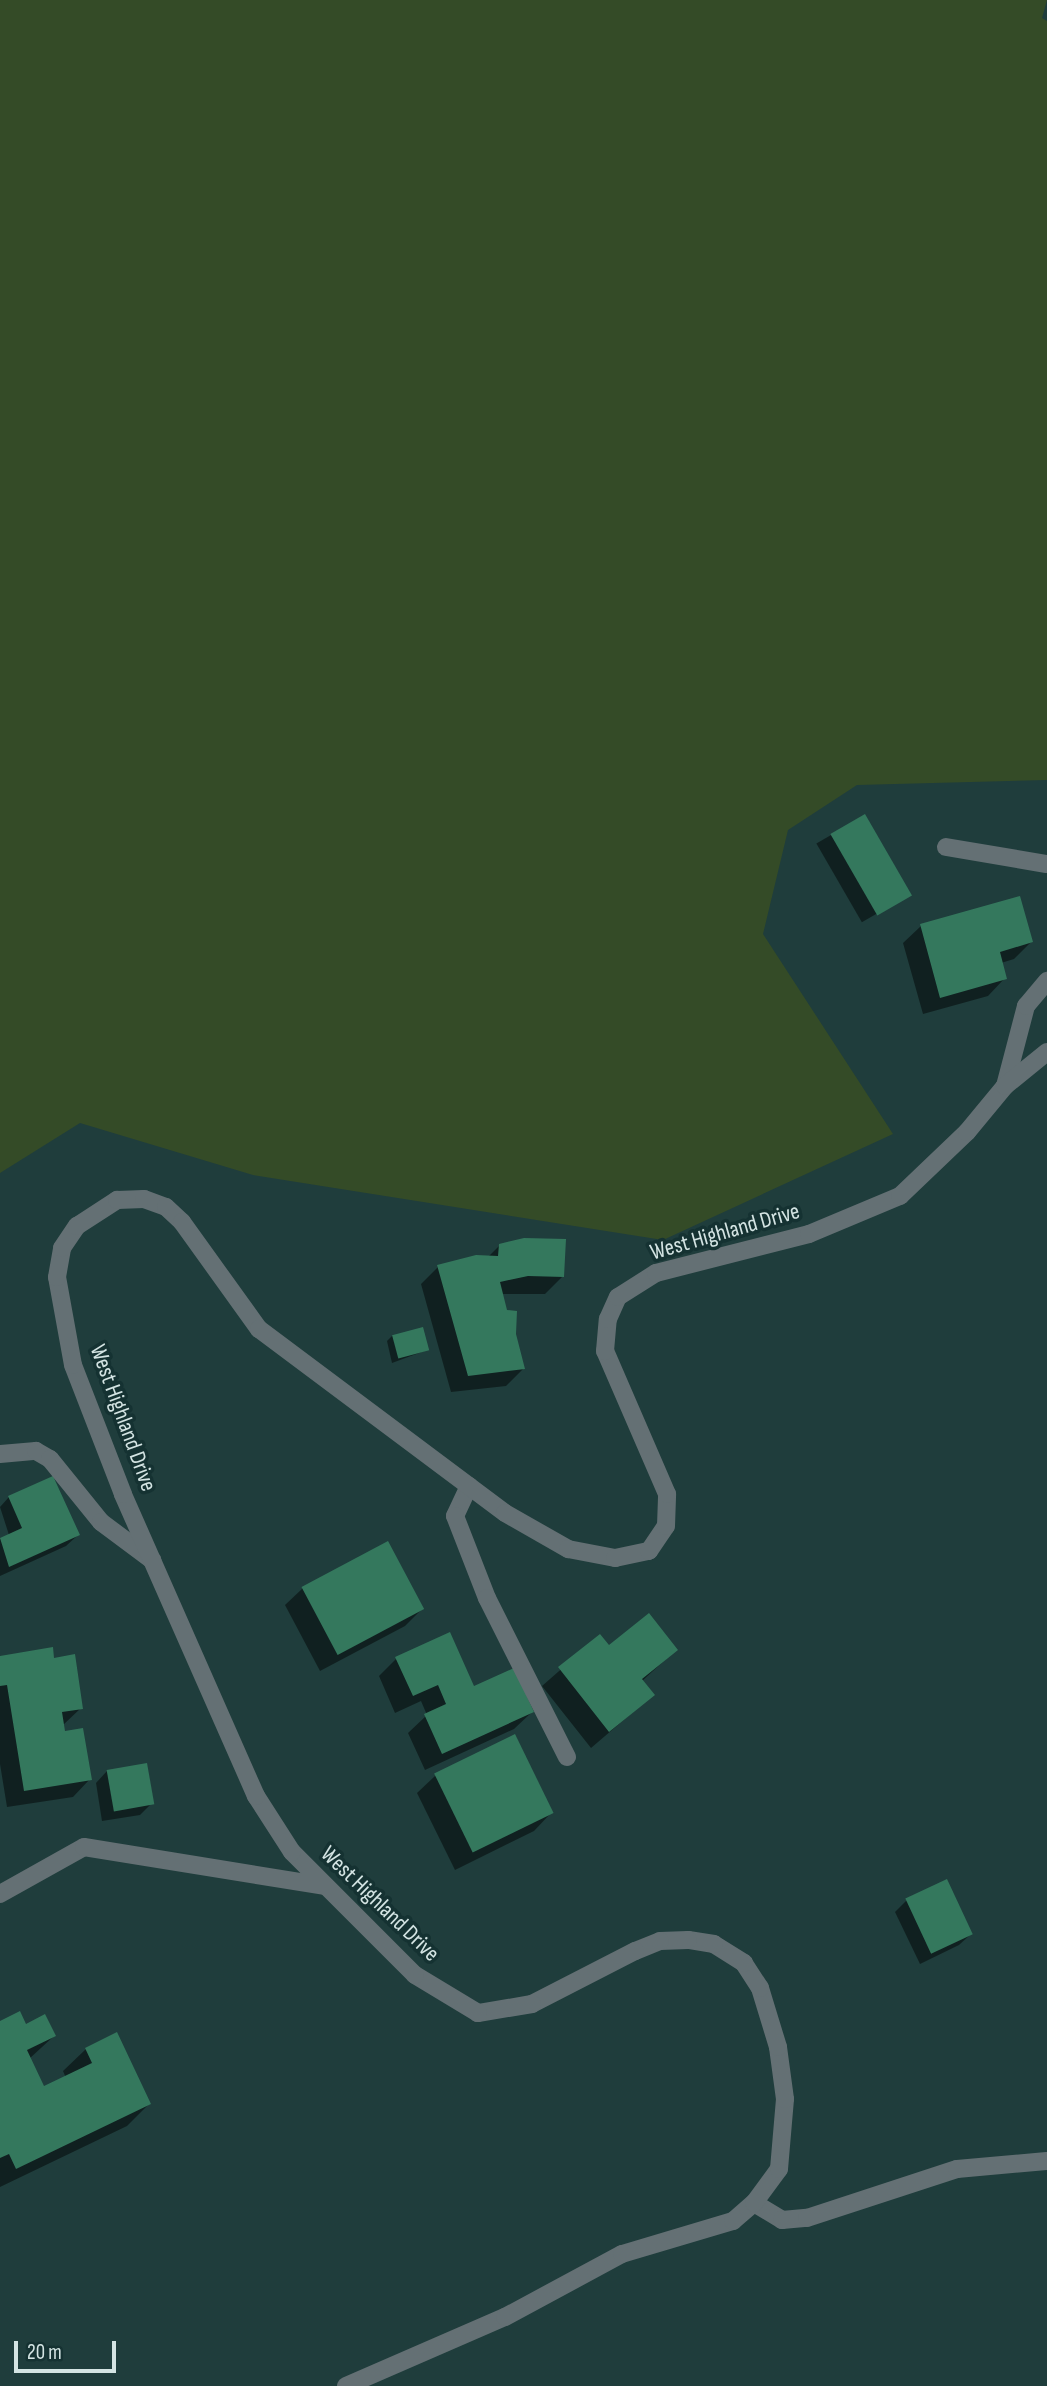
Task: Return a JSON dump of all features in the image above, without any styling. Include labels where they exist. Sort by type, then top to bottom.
[{"type":"street","points":[[946,847],[1047,864]]},
{"type":"street","points":[[1005,1086],[1026,1006],[1047,981]]},
{"type":"street","name":"West Highland Drive","points":[[346,2386],[505,2317],[622,2255],[733,2221],[754,2203],[779,2169],[785,2099],[778,2048],[761,1988],[744,1963],[714,1944],[660,1941],[532,2004],[478,2013],[415,1975],[292,1852],[256,1796],[152,1560],[73,1365],[57,1277],[62,1248],[76,1226],[117,1200],[144,1199],[166,1207],[182,1222],[259,1329],[469,1486],[568,1549],[615,1558],[649,1551],[666,1526],[667,1494],[605,1351],[608,1318],[618,1297],[656,1273],[809,1234],[900,1196],[967,1132],[1005,1086],[1047,1052]]},
{"type":"street","points":[[0,1454],[36,1451],[50,1459],[101,1522],[152,1560]]},
{"type":"street","points":[[469,1486],[456,1516],[488,1598],[567,1757]]},
{"type":"street","points":[[0,1894],[84,1847],[326,1886]]},
{"type":"street","points":[[754,2203],[782,2220],[807,2217],[957,2169],[1047,2161]]},
{"type":"green space","points":[[0,0],[1047,0],[1042,18],[1047,21],[1047,780],[857,785],[788,830],[763,934],[893,1134],[663,1240],[253,1175],[80,1123],[0,1173]]},
{"type":"building","points":[[865,814],[912,895],[877,915],[830,834]]},
{"type":"building","points":[[1020,896],[1033,942],[1000,952],[1007,979],[940,998],[920,924]]},
{"type":"building","points":[[524,1238],[566,1239],[564,1277],[528,1276],[500,1282],[507,1310],[517,1311],[516,1334],[525,1369],[468,1376],[437,1265],[476,1255],[498,1256],[499,1244]]},
{"type":"building","points":[[423,1327],[429,1350],[398,1358],[392,1335]]},
{"type":"building","points":[[53,1476],[80,1535],[9,1567],[0,1538],[22,1528],[8,1496]]},
{"type":"building","points":[[388,1541],[424,1609],[338,1655],[301,1587]]},
{"type":"building","points":[[649,1613],[678,1650],[642,1679],[655,1695],[609,1732],[558,1667],[600,1634],[609,1645]]},
{"type":"building","points":[[450,1632],[474,1686],[514,1668],[534,1712],[442,1754],[424,1714],[446,1704],[438,1685],[413,1696],[395,1657]]},
{"type":"building","points":[[53,1647],[54,1658],[75,1654],[83,1709],[62,1712],[65,1731],[83,1728],[92,1780],[24,1791],[7,1685],[0,1686],[0,1656]]},
{"type":"building","points":[[515,1734],[554,1813],[473,1853],[434,1773]]},
{"type":"building","points":[[147,1763],[154,1804],[114,1811],[107,1770]]},
{"type":"building","points":[[947,1879],[973,1934],[931,1954],[905,1898]]},
{"type":"building","points":[[20,2011],[26,2024],[45,2014],[56,2036],[27,2050],[44,2086],[92,2063],[85,2048],[117,2032],[151,2104],[16,2169],[9,2154],[0,2158],[0,2021]]}]
